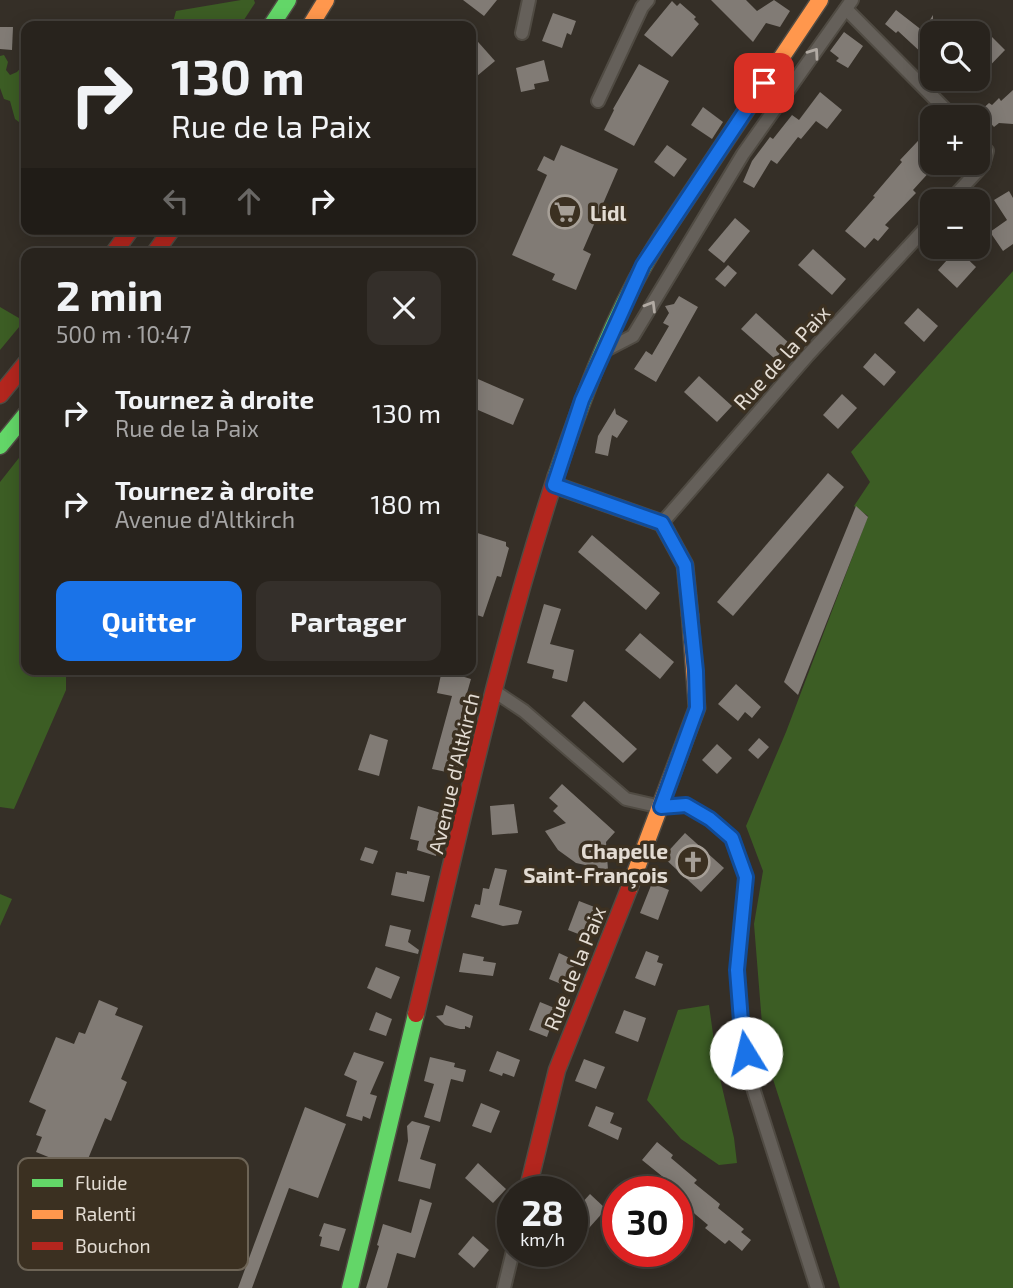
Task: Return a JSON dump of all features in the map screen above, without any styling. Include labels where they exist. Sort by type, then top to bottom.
[{"type":"main road","points":[[274,21],[288,0]]},
{"type":"main road","points":[[313,21],[326,0]]},
{"type":"main road","name":"Avenue d'Altkirch","points":[[350,1288],[494,691],[531,553],[582,400],[649,254],[820,0]]},
{"type":"main road","points":[[0,395],[21,369]]},
{"type":"main road","points":[[0,446],[21,420]]},
{"type":"main road","points":[[554,485],[662,523]]},
{"type":"main road","name":"Rue de la Paix","points":[[531,1176],[556,1070],[661,807],[697,708],[685,565],[662,523]]},
{"type":"street","points":[[522,33],[529,0]]},
{"type":"street","points":[[598,101],[648,0]]},
{"type":"street","points":[[603,351],[633,336],[743,154],[849,4],[942,105]]},
{"type":"street","points":[[961,189],[975,175]]},
{"type":"street","name":"Rue de la Paix","points":[[662,523],[808,355],[920,234]]},
{"type":"street","points":[[494,691],[524,711],[626,799],[661,807],[686,805],[710,819],[732,838],[746,877],[737,970],[742,1034],[754,1091],[817,1288]]},
{"type":"street","points":[[504,1288],[509,1267]]},
{"type":"green space","points":[[241,0],[254,0],[255,3],[243,21],[173,21],[176,11]]},
{"type":"green space","points":[[4,55],[8,62],[6,70],[10,75],[21,68],[21,132],[10,101],[4,99],[0,88],[0,56]]},
{"type":"green space","points":[[1013,271],[1013,1288],[840,1288],[771,1073],[762,1024],[754,924],[763,871],[746,826],[786,732],[868,516],[854,506],[870,482],[851,452]]},
{"type":"green space","points":[[0,307],[21,319],[21,325],[0,350]]},
{"type":"green space","points":[[21,455],[21,675],[66,675],[66,690],[14,809],[0,807],[0,482]]},
{"type":"green space","points":[[0,894],[12,899],[0,926]]},
{"type":"green space","points":[[709,1005],[718,1070],[737,1163],[719,1165],[681,1139],[647,1100],[678,1010]]},
{"type":"building","points":[[463,0],[497,0],[484,16]]},
{"type":"building","points":[[711,0],[746,0],[757,11],[774,0],[790,11],[780,27],[766,23],[753,42]]},
{"type":"building","points":[[672,1],[677,6],[680,3],[696,17],[694,19],[699,24],[672,57],[644,35]]},
{"type":"building","points":[[896,10],[920,29],[920,51],[898,31],[896,33],[885,24]]},
{"type":"building","points":[[553,13],[576,21],[571,35],[567,33],[562,48],[542,41]]},
{"type":"building","points":[[0,27],[13,27],[12,50],[0,49]]},
{"type":"building","points":[[844,32],[863,46],[848,68],[836,61],[839,58],[830,51]]},
{"type":"building","points":[[990,35],[1005,50],[990,66]]},
{"type":"building","points":[[476,40],[495,61],[476,77]]},
{"type":"building","points":[[544,60],[549,81],[534,84],[535,89],[521,92],[516,68]]},
{"type":"building","points":[[639,64],[669,81],[634,146],[604,130]]},
{"type":"building","points":[[1013,90],[1013,124],[999,123],[994,127],[990,122],[990,105],[987,105],[989,103],[992,105],[999,98],[1001,101]]},
{"type":"building","points":[[820,92],[842,110],[827,129],[816,121],[801,139],[798,137],[777,164],[771,160],[754,188],[743,182],[752,161],[770,137],[773,139],[792,115],[799,120]]},
{"type":"building","points":[[703,107],[723,122],[712,139],[691,125]]},
{"type":"building","points":[[920,139],[920,175],[927,175],[913,190],[916,193],[885,225],[889,228],[878,241],[874,238],[865,248],[845,231],[875,197],[873,196],[902,162],[900,160]]},
{"type":"building","name":"Lidl","points":[[561,145],[618,169],[583,250],[591,254],[576,290],[552,280],[555,274],[512,255],[547,175],[537,170],[544,156],[554,161]]},
{"type":"building","points":[[667,145],[687,159],[674,177],[654,162]]},
{"type":"building","points":[[1009,191],[1013,198],[1013,244],[1003,251],[990,232],[1007,220],[994,200]]},
{"type":"building","points":[[735,218],[750,231],[724,263],[708,250]]},
{"type":"building","points":[[813,249],[846,279],[832,295],[798,265]]},
{"type":"building","points":[[948,259],[968,259],[976,267],[957,288],[938,270]]},
{"type":"building","points":[[728,265],[737,273],[725,287],[715,279]]},
{"type":"building","points":[[679,296],[698,307],[656,382],[634,369],[646,351],[652,355],[669,326],[663,323],[669,313],[665,306],[674,304]]},
{"type":"building","points":[[918,308],[938,326],[924,342],[904,323]]},
{"type":"building","points":[[756,313],[789,343],[775,359],[741,329]]},
{"type":"building","points":[[875,353],[896,372],[884,386],[863,367]]},
{"type":"building","points":[[699,376],[732,406],[717,422],[684,392]]},
{"type":"building","points":[[476,378],[524,399],[513,425],[476,409]]},
{"type":"building","points":[[842,394],[857,408],[838,429],[823,415]]},
{"type":"building","points":[[615,408],[616,414],[628,421],[617,438],[612,435],[608,456],[595,453],[598,436]]},
{"type":"building","points":[[828,473],[844,487],[733,616],[717,602]]},
{"type":"building","points":[[856,506],[868,517],[798,695],[784,682]]},
{"type":"building","points":[[476,533],[506,542],[509,548],[501,577],[497,576],[483,617],[476,615]]},
{"type":"building","points":[[592,535],[660,593],[646,610],[578,552]]},
{"type":"building","points":[[544,604],[561,609],[550,644],[574,650],[567,682],[552,678],[554,670],[527,663]]},
{"type":"building","points":[[640,633],[674,662],[660,679],[625,650]]},
{"type":"building","points":[[441,675],[461,675],[471,679],[461,714],[465,716],[455,762],[464,764],[461,775],[432,769],[452,696],[437,693]]},
{"type":"building","points":[[736,684],[761,707],[752,718],[745,712],[738,721],[718,704]]},
{"type":"building","points":[[584,701],[637,749],[623,763],[571,716]]},
{"type":"building","points":[[370,734],[388,740],[379,776],[358,770]]},
{"type":"building","points":[[759,738],[769,747],[758,759],[748,750]]},
{"type":"building","points":[[717,744],[732,758],[717,774],[702,760]]},
{"type":"building","points":[[562,784],[615,832],[606,842],[608,870],[576,863],[558,850],[545,831],[566,823],[553,811],[558,806],[549,798]]},
{"type":"building","points":[[514,804],[518,833],[492,835],[490,806]]},
{"type":"building","points":[[418,806],[441,813],[436,856],[417,850],[419,841],[410,839]]},
{"type":"building","name":"Chapelle Saint-François","points":[[685,833],[724,868],[701,892],[663,857]]},
{"type":"building","points":[[365,847],[378,851],[373,864],[360,860]]},
{"type":"building","points":[[495,868],[507,870],[499,905],[522,911],[518,924],[503,926],[471,917],[475,904],[480,905],[483,888],[489,889]]},
{"type":"building","points":[[407,871],[430,876],[424,902],[391,895],[396,872],[407,874]]},
{"type":"building","points":[[652,883],[669,890],[658,920],[640,913]]},
{"type":"building","points":[[579,901],[597,908],[586,937],[568,930]]},
{"type":"building","points":[[390,925],[411,930],[408,942],[419,950],[418,954],[385,946]]},
{"type":"building","points":[[646,951],[659,956],[657,962],[663,964],[655,986],[635,978]]},
{"type":"building","points":[[463,953],[484,957],[483,961],[496,963],[493,976],[459,972]]},
{"type":"building","points":[[559,953],[576,961],[566,986],[549,979]]},
{"type":"building","points":[[376,967],[400,977],[391,999],[367,988]]},
{"type":"building","points":[[99,1000],[118,1008],[115,1015],[143,1026],[121,1079],[127,1082],[111,1121],[105,1118],[88,1158],[51,1158],[36,1152],[42,1137],[36,1135],[46,1110],[29,1102],[56,1037],[74,1044],[79,1032],[85,1034]]},
{"type":"building","points":[[540,1002],[557,1009],[547,1037],[529,1030]]},
{"type":"building","points":[[446,1005],[473,1016],[470,1028],[465,1026],[465,1029],[460,1029],[445,1025],[436,1016],[443,1015]]},
{"type":"building","points":[[624,1010],[646,1018],[638,1042],[615,1033]]},
{"type":"building","points":[[376,1012],[392,1019],[386,1036],[369,1030]]},
{"type":"building","points":[[497,1051],[520,1060],[514,1077],[489,1071]]},
{"type":"building","points":[[354,1052],[384,1062],[370,1094],[377,1096],[370,1119],[363,1116],[362,1121],[346,1116],[357,1081],[344,1075]]},
{"type":"building","points":[[430,1057],[455,1063],[454,1067],[466,1070],[463,1082],[451,1079],[440,1122],[424,1117],[434,1084],[424,1081]]},
{"type":"building","points":[[584,1059],[605,1067],[596,1089],[575,1081]]},
{"type":"building","points":[[481,1103],[500,1111],[491,1133],[472,1126]]},
{"type":"building","points":[[596,1106],[614,1113],[610,1123],[622,1128],[618,1140],[588,1126]]},
{"type":"building","points":[[305,1107],[346,1124],[318,1198],[289,1188],[252,1288],[238,1288],[245,1270],[248,1270],[248,1261]]},
{"type":"building","points":[[412,1121],[430,1126],[420,1159],[436,1164],[430,1189],[398,1181],[408,1141],[407,1126]]},
{"type":"building","points":[[657,1142],[692,1176],[662,1176],[642,1160]]},
{"type":"building","points":[[478,1163],[497,1181],[497,1199],[493,1203],[465,1178]]},
{"type":"building","points":[[693,1177],[697,1180],[694,1183],[720,1204],[718,1208],[744,1229],[741,1232],[751,1240],[742,1251],[729,1240],[725,1244],[705,1228],[708,1225],[693,1212]]},
{"type":"building","points":[[590,1194],[602,1205],[602,1213],[588,1229]]},
{"type":"building","points":[[420,1199],[432,1203],[415,1258],[397,1253],[387,1288],[366,1288],[383,1224],[411,1233]]},
{"type":"building","points":[[324,1223],[346,1229],[339,1251],[320,1246],[322,1237],[319,1236]]},
{"type":"building","points":[[473,1236],[489,1250],[474,1268],[458,1254]]},
{"type":"traffic: fast","points":[[274,21],[288,0]]},
{"type":"traffic: fast","points":[[556,476],[615,322],[662,236]]},
{"type":"traffic: fast","points":[[0,446],[21,420]]},
{"type":"traffic: fast","points":[[350,1288],[416,1014]]},
{"type":"traffic: slow","points":[[313,21],[326,0]]},
{"type":"traffic: slow","points":[[662,236],[820,0]]},
{"type":"traffic: slow","points":[[629,889],[697,708],[690,615]]},
{"type":"traffic: jam","points":[[117,248],[127,235]]},
{"type":"traffic: jam","points":[[158,248],[168,235]]},
{"type":"traffic: jam","points":[[0,395],[21,369]]},
{"type":"traffic: jam","points":[[416,1014],[498,676],[556,476]]},
{"type":"traffic: jam","points":[[554,485],[662,523],[685,565],[690,615]]},
{"type":"traffic: jam","points":[[531,1176],[557,1070],[629,889]]},
{"type":"place","name":"Lidl","points":[[565,212]]},
{"type":"place","name":"Chapelle Saint-François","points":[[693,862]]},
{"type":"route","points":[[746,1053],[737,970],[746,877],[732,838],[710,819],[686,805],[661,807],[697,708],[693,628],[685,565],[662,523],[554,485],[582,400],[616,319],[643,265],[764,83]]}]
